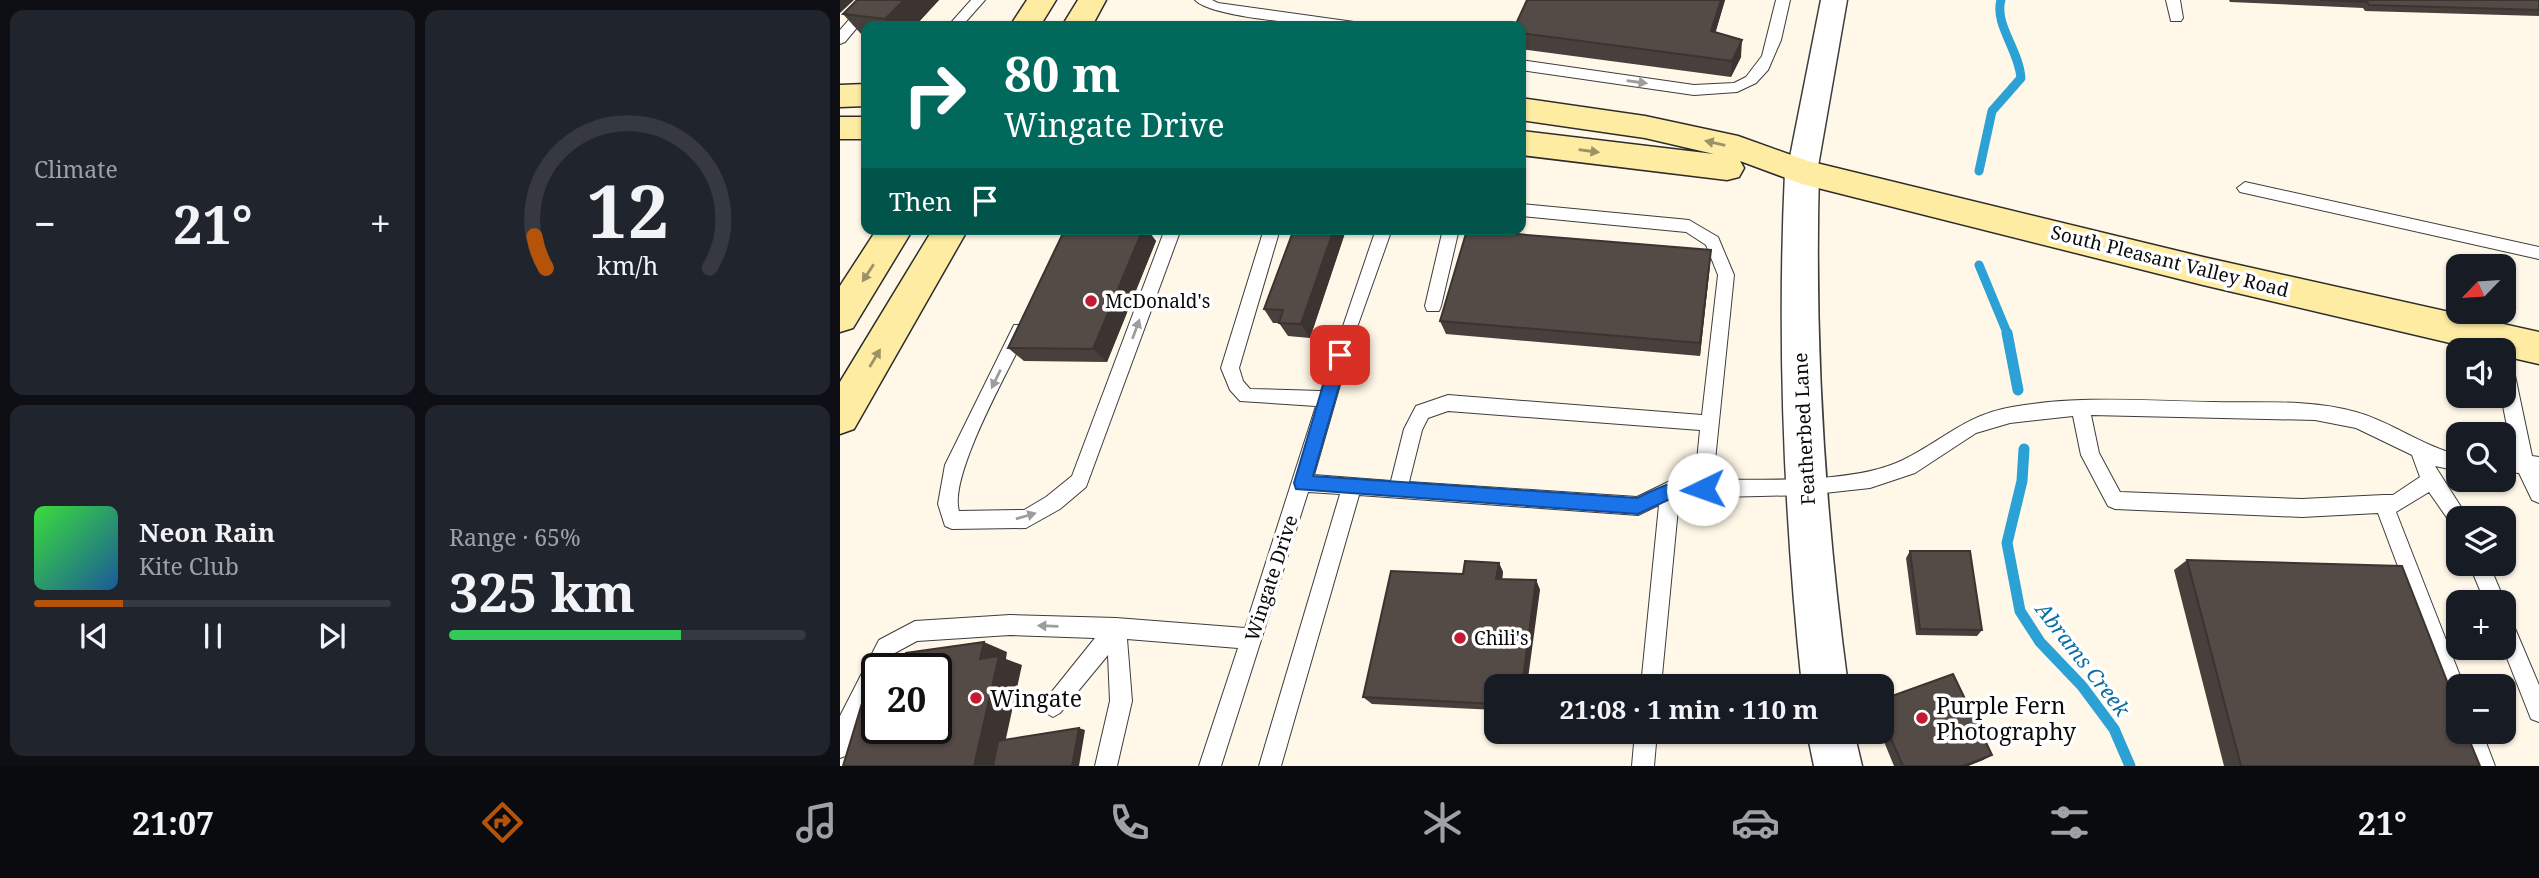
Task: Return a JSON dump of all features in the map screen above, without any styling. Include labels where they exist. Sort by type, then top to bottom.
[{"type":"main road","points":[[1028,21],[1042,0]]},
{"type":"main road","points":[[1080,21],[1092,0]]},
{"type":"main road","name":"South Pleasant Valley Road","points":[[1526,110],[1658,130],[1738,148],[1802,172],[2203,271],[2449,338]]},
{"type":"main road","points":[[840,128],[861,128]]},
{"type":"main road","name":"South Pleasant Valley Road","points":[[1526,144],[1717,167],[1802,172]]},
{"type":"main road","points":[[840,317],[892,235]]},
{"type":"main road","points":[[840,417],[947,235]]},
{"type":"main road","name":"South Pleasant Valley Road","points":[[2516,350],[2539,348]]},
{"type":"street","points":[[1802,172],[1835,0]]},
{"type":"street","name":"Featherbed Lane","points":[[1802,172],[1797,281],[1812,590],[1823,674]]},
{"type":"street","points":[[1833,744],[1838,766]]},
{"type":"lane","points":[[840,38],[873,0]]},
{"type":"lane","points":[[959,21],[978,0]]},
{"type":"lane","points":[[1202,0],[1215,6],[1319,21]]},
{"type":"lane","points":[[1526,66],[1711,91],[1740,87],[1751,81],[1769,59],[1783,0]]},
{"type":"lane","points":[[2173,0],[2176,18]]},
{"type":"lane","points":[[2245,188],[2539,253]]},
{"type":"lane","points":[[1526,210],[1689,226],[1712,241],[1726,275],[1703,489]]},
{"type":"lane","points":[[1027,316],[954,465],[947,504],[952,520],[1026,519],[1054,503],[1079,481],[1171,235]]},
{"type":"lane","points":[[1270,235],[1230,368],[1236,385],[1247,396],[1326,399]]},
{"type":"lane","name":"Wingate Drive","points":[[1210,766],[1302,483],[1326,399],[1382,235]]},
{"type":"lane","points":[[1433,306],[1450,235]]},
{"type":"lane","points":[[1398,489],[1413,429],[1422,412],[1448,403],[1710,423]]},
{"type":"lane","points":[[2080,407],[2090,455],[2115,500],[2302,508],[2384,504],[2396,503],[2431,480]]},
{"type":"lane","points":[[1302,483],[1638,506],[1670,490],[1806,486],[1870,480],[1927,456],[1971,427],[2010,415],[2080,407],[2315,412],[2374,427],[2420,451],[2446,459]]},
{"type":"lane","points":[[2516,408],[2539,495]]},
{"type":"lane","points":[[2420,451],[2431,480],[2450,506]]},
{"type":"lane","points":[[1270,766],[1352,486]]},
{"type":"lane","points":[[1652,674],[1670,490]]},
{"type":"lane","points":[[2384,504],[2449,674]]},
{"type":"lane","points":[[840,747],[852,712],[886,647],[915,631],[1010,625],[1116,628],[1251,639]]},
{"type":"lane","points":[[1053,706],[1116,628]]},
{"type":"lane","points":[[1105,766],[1121,701],[1116,628]]},
{"type":"lane","points":[[2516,655],[2539,712]]},
{"type":"lane","points":[[1643,766],[1645,744]]},
{"type":"lane","points":[[2476,744],[2484,766]]},
{"type":"building","points":[[857,0],[904,0],[885,19],[843,14]]},
{"type":"building","points":[[1527,0],[1721,0],[1711,31],[1742,40],[1732,61],[1526,34],[1526,21],[1517,21]]},
{"type":"building","points":[[2320,0],[2539,0],[2539,10],[2369,5],[2367,2]]},
{"type":"building","name":"McDonald's","points":[[1062,235],[1140,235],[1093,349],[1008,348]]},
{"type":"building","points":[[1292,235],[1332,235],[1301,324],[1279,323],[1283,310],[1264,309]]},
{"type":"building","points":[[1466,235],[1526,235],[1711,250],[1700,343],[1440,321]]},
{"type":"building","points":[[1910,551],[1970,551],[1982,630],[1920,629]]},
{"type":"building","points":[[2187,560],[2402,566],[2446,679],[2446,744],[2471,744],[2480,766],[2241,766]]},
{"type":"building","name":"Chili's","points":[[1465,561],[1499,563],[1496,579],[1536,580],[1524,674],[1484,674],[1484,703],[1363,697],[1391,571],[1463,574]]},
{"type":"building","points":[[984,642],[980,659],[999,656],[974,766],[843,766],[861,707],[861,744],[952,744],[952,653],[906,653]]},
{"type":"building","name":"Purple Fern Photography","points":[[1953,674],[1992,755],[1963,766],[1903,766],[1893,744],[1894,695]]},
{"type":"building","points":[[1079,728],[1072,766],[993,766],[998,741]]},
{"type":"waterway","name":"Abrams Creek","points":[[1979,171],[1992,111],[2021,78],[2001,18],[2001,0]]},
{"type":"waterway","name":"Abrams Creek","points":[[1979,265],[2008,335]]},
{"type":"waterway","name":"Abrams Creek","points":[[2007,333],[2018,390]]},
{"type":"waterway","name":"Abrams Creek","points":[[2024,449],[2022,481],[2007,543],[2020,611],[2040,642],[2082,686],[2114,729],[2130,766]]},
{"type":"place","name":"McDonald's","points":[[1091,301]]},
{"type":"place","name":"Chili's","points":[[1460,638]]},
{"type":"place","name":"Wingate","points":[[976,698]]},
{"type":"place","name":"Purple Fern Photography","points":[[1922,718]]},
{"type":"route","points":[[1340,355],[1302,483],[1638,506],[1670,490],[1703,489]]}]
